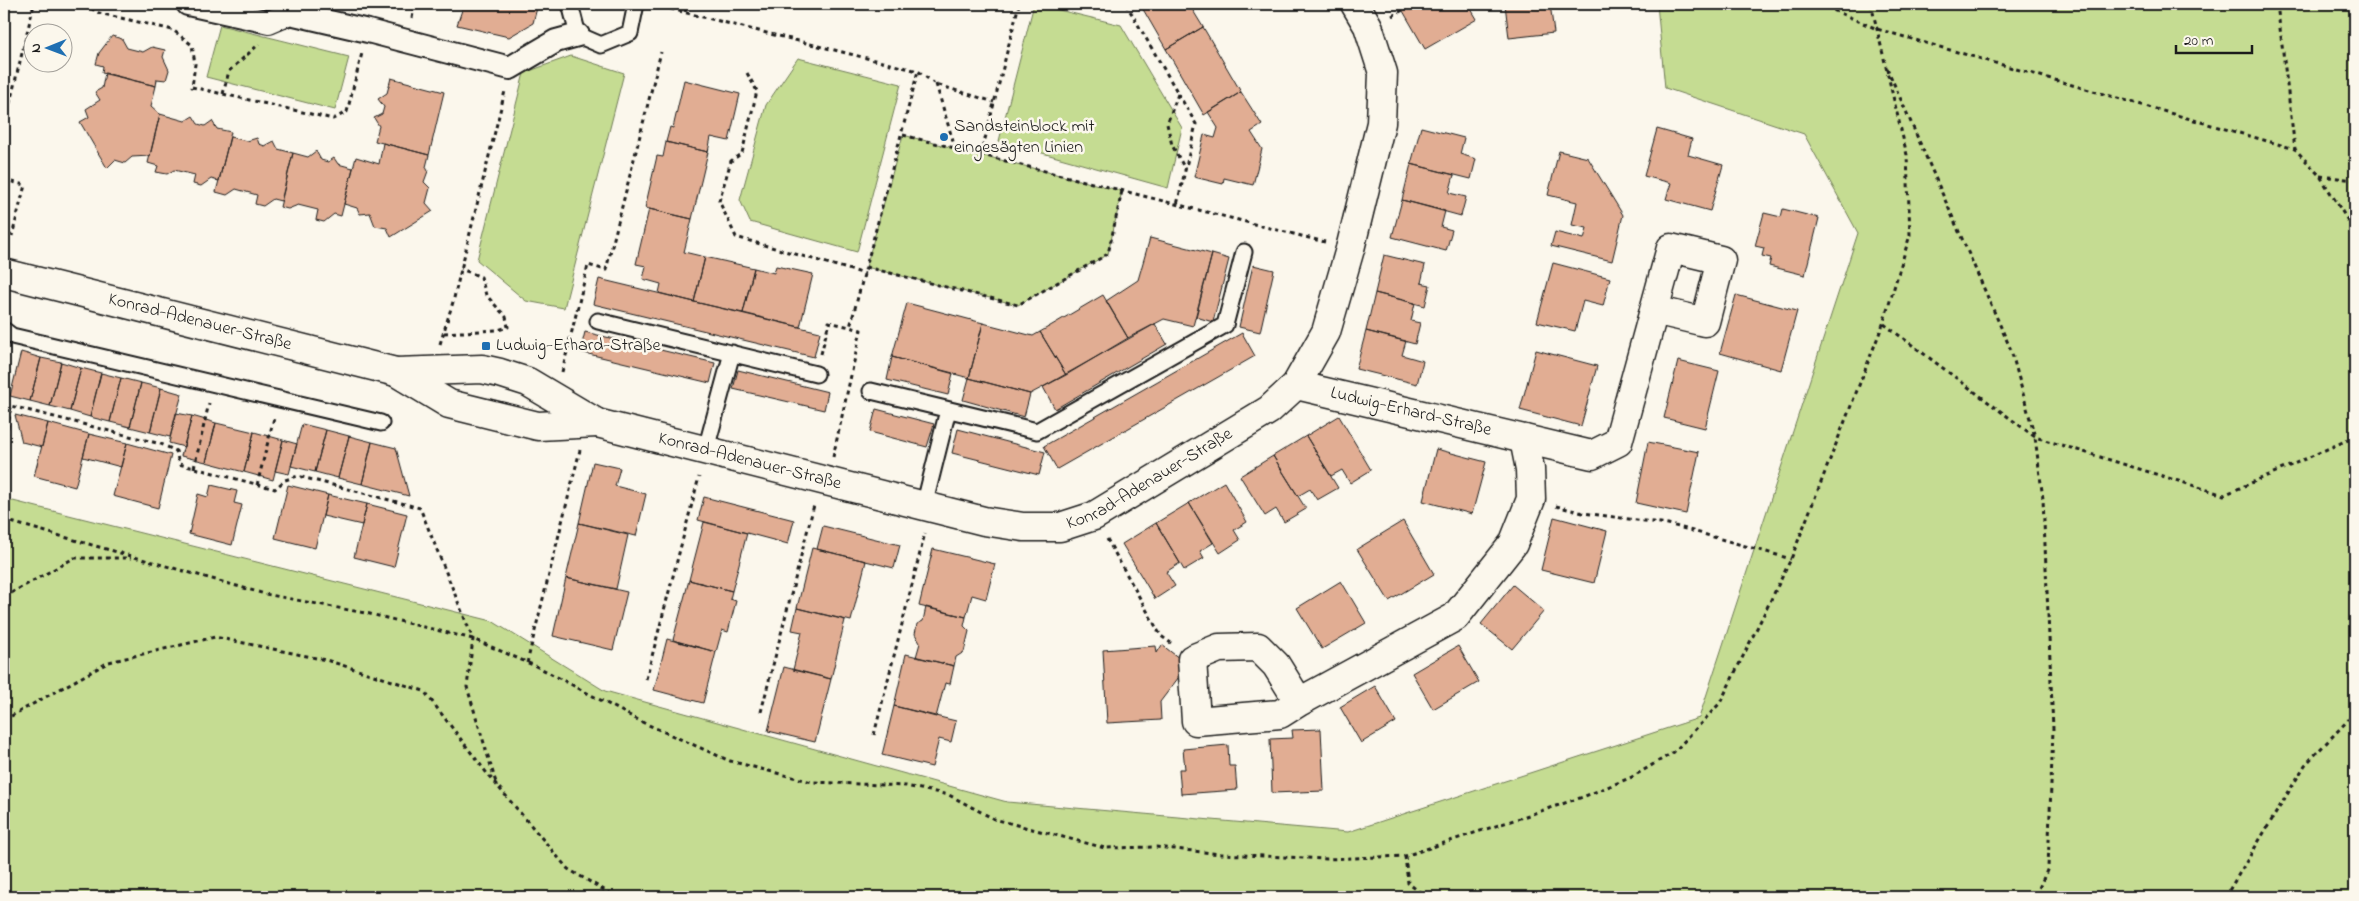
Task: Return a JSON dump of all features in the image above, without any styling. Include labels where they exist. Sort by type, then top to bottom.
[{"type":"street","points":[[188,4],[269,22],[290,13],[510,68],[556,41],[578,35]]},
{"type":"street","name":"Konrad-Adenauer-Straße","points":[[4,273],[396,372],[482,369],[500,373],[528,382],[597,423],[984,521],[1023,527],[1060,526],[1094,516],[1269,410],[1296,385],[1326,332],[1350,249],[1381,123],[1383,73],[1368,26],[1355,4]]},
{"type":"street","name":"Ludwig-Erhard-Straße","points":[[1296,385],[1592,455],[1618,442],[1654,310]]},
{"type":"street","name":"Konrad-Adenauer-Straße","points":[[396,372],[449,404],[538,426],[597,423]]},
{"type":"street","points":[[1299,702],[1276,665],[1258,647],[1219,648],[1192,659],[1196,721],[1280,714],[1455,617],[1513,544],[1531,499],[1530,469],[1524,439]]},
{"type":"lane","points":[[570,4],[578,35],[601,45],[630,33],[636,4]]},
{"type":"lane","points":[[871,391],[1037,432],[1225,325],[1244,252]]},
{"type":"lane","points":[[598,321],[816,374]]},
{"type":"lane","points":[[4,330],[12,336],[381,423]]},
{"type":"lane","points":[[706,450],[732,353]]},
{"type":"lane","points":[[928,507],[948,410]]},
{"type":"path","points":[[4,127],[34,4]]},
{"type":"path","points":[[84,4],[99,13],[173,30],[192,45],[196,64],[192,87],[333,119],[347,112],[368,31]]},
{"type":"path","points":[[651,4],[918,70],[935,84],[994,102]]},
{"type":"path","points":[[685,12],[687,4]]},
{"type":"path","points":[[981,155],[1019,4]]},
{"type":"path","points":[[1126,4],[1196,124],[1177,205]]},
{"type":"path","points":[[1819,4],[1878,29],[2295,150],[2320,176],[2355,232]]},
{"type":"path","points":[[4,520],[265,594],[370,614],[473,639],[527,662],[644,722],[730,761],[812,782],[906,786],[949,795],[994,819],[1105,848],[1156,847],[1221,854],[1326,859],[1405,856],[1583,798],[1632,777],[1674,752],[1720,704],[1791,559],[1884,324],[1910,235],[1907,155],[1871,4]]},
{"type":"path","points":[[2277,4],[2295,150]]},
{"type":"path","points":[[223,94],[229,71],[258,45]]},
{"type":"path","points":[[562,373],[588,265],[606,270],[661,52]]},
{"type":"path","points":[[1884,61],[2011,350],[2035,437],[2043,499],[2053,729],[2048,868],[2035,897]]},
{"type":"path","points":[[439,347],[461,269],[510,68]]},
{"type":"path","points":[[850,327],[918,70]]},
{"type":"path","points":[[747,73],[757,91],[742,153],[731,161],[719,201],[736,237],[865,274]]},
{"type":"path","points":[[935,84],[955,148]]},
{"type":"path","points":[[1178,93],[1167,124],[1172,145],[1186,170]]},
{"type":"path","points":[[902,134],[1350,249]]},
{"type":"path","points":[[2320,176],[2355,180]]},
{"type":"path","points":[[4,180],[25,185],[12,236]]},
{"type":"path","points":[[866,267],[1018,305],[1108,254],[1122,191]]},
{"type":"path","points":[[444,333],[498,330],[508,327],[506,317],[486,295],[481,277],[461,269]]},
{"type":"path","points":[[761,712],[824,481],[861,330],[829,322],[816,374]]},
{"type":"path","points":[[1884,324],[2035,437],[2224,494],[2355,438]]},
{"type":"path","points":[[4,452],[11,406],[161,444],[176,451],[179,464],[257,485],[275,489],[285,480],[298,476],[420,508],[473,639],[467,687],[497,786]]},
{"type":"path","points":[[194,468],[207,413]]},
{"type":"path","points":[[527,662],[583,438],[597,423]]},
{"type":"path","points":[[257,485],[271,430]]},
{"type":"path","points":[[646,679],[706,450]]},
{"type":"path","points":[[874,735],[928,507]]},
{"type":"path","points":[[1583,513],[1668,524],[1791,559]]},
{"type":"path","points":[[1094,516],[1161,636],[1192,659]]},
{"type":"path","points":[[4,597],[74,558],[136,558]]},
{"type":"path","points":[[4,720],[109,662],[215,637],[326,660],[424,691],[497,786],[568,870],[616,897]]},
{"type":"path","points":[[2225,897],[2305,765],[2354,719],[2355,713]]},
{"type":"path","points":[[1405,856],[1408,883],[1426,897]]},
{"type":"green space","points":[[1034,4],[1121,25],[1182,128],[1168,188],[999,141]]},
{"type":"green space","points":[[1657,4],[2355,4],[2355,897],[4,897],[5,499],[492,621],[605,691],[1007,802],[1348,832],[1699,718],[1858,233],[1804,134],[1665,88]]},
{"type":"green space","points":[[220,25],[349,57],[335,110],[206,77]]},
{"type":"green space","points":[[571,56],[624,73],[564,308],[526,301],[477,260],[524,73]]},
{"type":"green space","points":[[798,58],[901,84],[857,252],[750,222],[740,200],[766,105]]},
{"type":"green space","points":[[903,135],[1122,191],[1108,254],[1018,305],[866,267]]},
{"type":"building","points":[[464,4],[538,4],[533,23],[509,37],[457,25]]},
{"type":"building","points":[[1140,4],[1189,4],[1203,27],[1166,49]]},
{"type":"building","points":[[1399,4],[1468,4],[1477,19],[1425,49]]},
{"type":"building","points":[[1505,4],[1550,4],[1554,33],[1509,38]]},
{"type":"building","points":[[1203,27],[1241,92],[1204,115],[1166,49]]},
{"type":"building","points":[[112,36],[122,39],[127,48],[143,52],[152,47],[165,50],[163,57],[169,70],[166,80],[157,79],[156,86],[102,73],[103,66],[96,64],[99,53]]},
{"type":"building","points":[[105,73],[156,86],[151,106],[160,114],[150,156],[132,157],[125,163],[115,160],[107,168],[80,122],[89,117],[86,109],[100,100],[95,92],[102,88]]},
{"type":"building","points":[[391,78],[444,92],[429,155],[375,141],[379,126],[374,118],[382,114],[384,107],[378,99],[387,93]]},
{"type":"building","points":[[684,80],[740,94],[729,141],[711,137],[708,152],[666,142],[670,127],[673,128]]},
{"type":"building","points":[[1241,92],[1262,125],[1251,132],[1262,149],[1253,185],[1224,178],[1223,184],[1194,177],[1204,135],[1215,138],[1218,128],[1208,112]]},
{"type":"building","points":[[160,114],[185,121],[193,116],[198,124],[205,126],[212,121],[217,129],[231,132],[219,181],[211,179],[201,186],[193,184],[195,175],[174,170],[167,174],[156,172],[158,166],[148,163]]},
{"type":"building","points":[[1421,127],[1464,138],[1460,154],[1476,159],[1471,179],[1411,164]]},
{"type":"building","points":[[1657,129],[1692,139],[1688,155],[1723,165],[1710,211],[1666,199],[1671,183],[1644,176]]},
{"type":"building","points":[[230,137],[247,141],[257,138],[259,144],[265,146],[274,141],[278,149],[293,153],[281,201],[273,199],[263,206],[255,204],[257,195],[236,189],[227,195],[216,192]]},
{"type":"building","points":[[666,142],[708,152],[692,219],[645,208],[657,156],[663,157]]},
{"type":"building","points":[[383,143],[429,155],[426,167],[428,171],[424,182],[430,188],[426,203],[433,211],[391,237],[387,228],[375,226],[370,213],[360,214],[357,208],[344,204],[356,157],[379,164]]},
{"type":"building","points":[[316,151],[321,160],[328,162],[334,158],[338,164],[353,168],[341,216],[334,214],[324,222],[316,220],[318,210],[298,205],[288,209],[280,207],[293,153],[308,157]]},
{"type":"building","points":[[1559,151],[1588,158],[1623,215],[1612,261],[1551,246],[1555,232],[1584,239],[1587,228],[1572,225],[1577,202],[1548,195]]},
{"type":"building","points":[[1411,164],[1454,175],[1449,193],[1466,197],[1461,216],[1402,200]]},
{"type":"building","points":[[1402,200],[1445,211],[1441,227],[1452,230],[1446,251],[1392,237]]},
{"type":"building","points":[[649,209],[692,219],[684,252],[705,257],[694,302],[659,293],[661,284],[643,279],[646,266],[636,264]]},
{"type":"building","points":[[1783,209],[1819,218],[1805,275],[1769,266],[1771,258],[1762,256],[1764,248],[1755,246],[1764,213],[1781,217]]},
{"type":"building","points":[[1150,238],[1212,254],[1193,326],[1164,319],[1128,338],[1106,301],[1138,280]]},
{"type":"building","points":[[1212,254],[1229,259],[1213,322],[1196,317]]},
{"type":"building","points":[[1384,255],[1425,265],[1421,283],[1430,285],[1425,306],[1375,293]]},
{"type":"building","points":[[705,257],[754,268],[743,313],[694,302]]},
{"type":"building","points":[[1553,263],[1610,278],[1603,306],[1583,301],[1575,331],[1537,322]]},
{"type":"building","points":[[1253,265],[1274,270],[1260,332],[1239,327]]},
{"type":"building","points":[[776,266],[813,274],[800,327],[743,313],[754,268],[774,273]]},
{"type":"building","points":[[599,279],[820,332],[814,357],[593,304]]},
{"type":"building","points":[[1375,293],[1415,303],[1411,321],[1420,323],[1415,344],[1366,331]]},
{"type":"building","points":[[1103,295],[1128,338],[1066,375],[1040,332]]},
{"type":"building","points":[[1736,295],[1797,311],[1781,370],[1720,353]]},
{"type":"building","points":[[907,303],[983,323],[969,378],[892,357]]},
{"type":"building","points":[[983,323],[1033,336],[1040,332],[1066,375],[1030,394],[969,378]]},
{"type":"building","points":[[1155,324],[1167,344],[1055,409],[1043,387]]},
{"type":"building","points":[[1366,331],[1406,341],[1402,355],[1423,361],[1417,384],[1356,369]]},
{"type":"building","points":[[585,332],[715,363],[710,383],[580,352]]},
{"type":"building","points":[[1242,333],[1255,356],[1057,469],[1044,446]]},
{"type":"building","points":[[1536,350],[1597,366],[1581,426],[1520,410]]},
{"type":"building","points":[[21,352],[41,358],[30,401],[10,396]]},
{"type":"building","points":[[892,357],[953,373],[948,395],[887,380]]},
{"type":"building","points":[[41,358],[61,362],[50,406],[30,401]]},
{"type":"building","points":[[1678,361],[1719,371],[1705,428],[1664,418]]},
{"type":"building","points":[[61,362],[81,368],[70,411],[50,406]]},
{"type":"building","points":[[81,368],[101,373],[90,417],[70,411]]},
{"type":"building","points":[[738,370],[828,392],[824,410],[733,389]]},
{"type":"building","points":[[101,373],[121,378],[110,422],[90,417]]},
{"type":"building","points":[[121,378],[141,383],[130,427],[110,422]]},
{"type":"building","points":[[969,378],[1030,394],[1024,417],[963,400]]},
{"type":"building","points":[[141,383],[161,388],[150,432],[130,427]]},
{"type":"building","points":[[161,388],[182,394],[170,437],[150,432]]},
{"type":"building","points":[[876,409],[934,424],[927,447],[870,432]]},
{"type":"building","points":[[176,413],[192,416],[184,447],[169,443]]},
{"type":"building","points":[[15,415],[48,423],[42,447],[22,442]]},
{"type":"building","points":[[192,416],[216,423],[206,462],[181,456]]},
{"type":"building","points":[[1339,416],[1371,470],[1350,483],[1342,470],[1331,476],[1306,436]]},
{"type":"building","points":[[48,423],[89,434],[75,487],[34,476]]},
{"type":"building","points":[[216,423],[254,432],[244,472],[206,462]]},
{"type":"building","points":[[302,424],[326,430],[315,472],[291,466]]},
{"type":"building","points":[[958,429],[1045,452],[1039,475],[952,453]]},
{"type":"building","points":[[326,430],[349,436],[338,478],[315,472]]},
{"type":"building","points":[[254,432],[283,440],[273,480],[244,472]]},
{"type":"building","points":[[89,434],[127,443],[121,467],[83,457]]},
{"type":"building","points":[[349,436],[372,442],[362,484],[338,478]]},
{"type":"building","points":[[1306,436],[1338,488],[1317,500],[1310,489],[1298,496],[1273,456]]},
{"type":"building","points":[[283,440],[297,444],[289,474],[275,471]]},
{"type":"building","points":[[372,442],[396,448],[409,496],[362,484]]},
{"type":"building","points":[[1648,442],[1699,452],[1686,514],[1636,503]]},
{"type":"building","points":[[127,443],[171,455],[158,508],[113,496]]},
{"type":"building","points":[[1436,449],[1486,462],[1472,514],[1423,501]]},
{"type":"building","points":[[1273,456],[1306,509],[1284,522],[1276,509],[1265,516],[1240,476]]},
{"type":"building","points":[[593,462],[620,468],[615,486],[646,494],[636,536],[579,523]]},
{"type":"building","points":[[1224,482],[1247,522],[1234,530],[1240,540],[1220,553],[1189,503]]},
{"type":"building","points":[[211,485],[237,491],[234,503],[242,505],[232,545],[189,534],[198,494],[208,497]]},
{"type":"building","points":[[288,485],[328,495],[315,548],[275,538]]},
{"type":"building","points":[[328,495],[367,504],[362,525],[323,516]]},
{"type":"building","points":[[704,497],[794,520],[788,544],[698,520]]},
{"type":"building","points":[[1189,503],[1213,543],[1200,551],[1204,558],[1184,570],[1156,523]]},
{"type":"building","points":[[367,504],[407,514],[394,567],[354,557]]},
{"type":"building","points":[[1554,517],[1607,531],[1594,583],[1541,570]]},
{"type":"building","points":[[1403,521],[1434,574],[1389,601],[1357,549]]},
{"type":"building","points":[[704,522],[747,533],[732,591],[689,580]]},
{"type":"building","points":[[579,523],[628,535],[616,589],[566,578]]},
{"type":"building","points":[[1156,523],[1180,563],[1166,572],[1175,586],[1155,599],[1122,544]]},
{"type":"building","points":[[823,526],[900,545],[894,568],[817,549]]},
{"type":"building","points":[[812,548],[866,561],[851,621],[797,608]]},
{"type":"building","points":[[933,549],[995,564],[986,599],[972,595],[966,617],[919,606]]},
{"type":"building","points":[[566,578],[627,592],[613,650],[553,636]]},
{"type":"building","points":[[689,580],[732,591],[730,599],[736,601],[728,632],[722,630],[716,652],[673,640]]},
{"type":"building","points":[[1341,581],[1366,623],[1322,649],[1297,608]]},
{"type":"building","points":[[1513,585],[1544,611],[1512,649],[1481,624]]},
{"type":"building","points":[[926,607],[966,617],[964,626],[969,631],[964,652],[956,657],[954,666],[916,657],[920,643],[915,634],[917,624],[923,621]]},
{"type":"building","points":[[797,608],[845,620],[831,679],[793,670],[802,632],[792,630]]},
{"type":"building","points":[[667,639],[716,652],[703,703],[654,690]]},
{"type":"building","points":[[1162,645],[1188,665],[1160,702],[1161,720],[1107,723],[1103,650],[1156,646],[1157,653]]},
{"type":"building","points":[[1458,646],[1479,682],[1433,709],[1412,673]]},
{"type":"building","points":[[906,654],[954,666],[950,684],[945,683],[936,717],[894,706]]},
{"type":"building","points":[[784,667],[831,679],[815,742],[768,731]]},
{"type":"building","points":[[1375,686],[1396,722],[1361,743],[1340,707]]},
{"type":"building","points":[[894,706],[956,721],[951,742],[939,739],[932,767],[882,755]]},
{"type":"building","points":[[1321,729],[1324,791],[1272,793],[1270,739],[1293,738],[1292,730]]},
{"type":"building","points":[[1228,745],[1229,766],[1235,766],[1237,790],[1181,794],[1179,769],[1185,769],[1183,749]]},
{"type":"place","name":"Sandsteinblock mit eingesägten Linien","points":[[944,137]]},
{"type":"place","name":"Ludwig-Erhard-Straße","points":[[486,346]]}]
